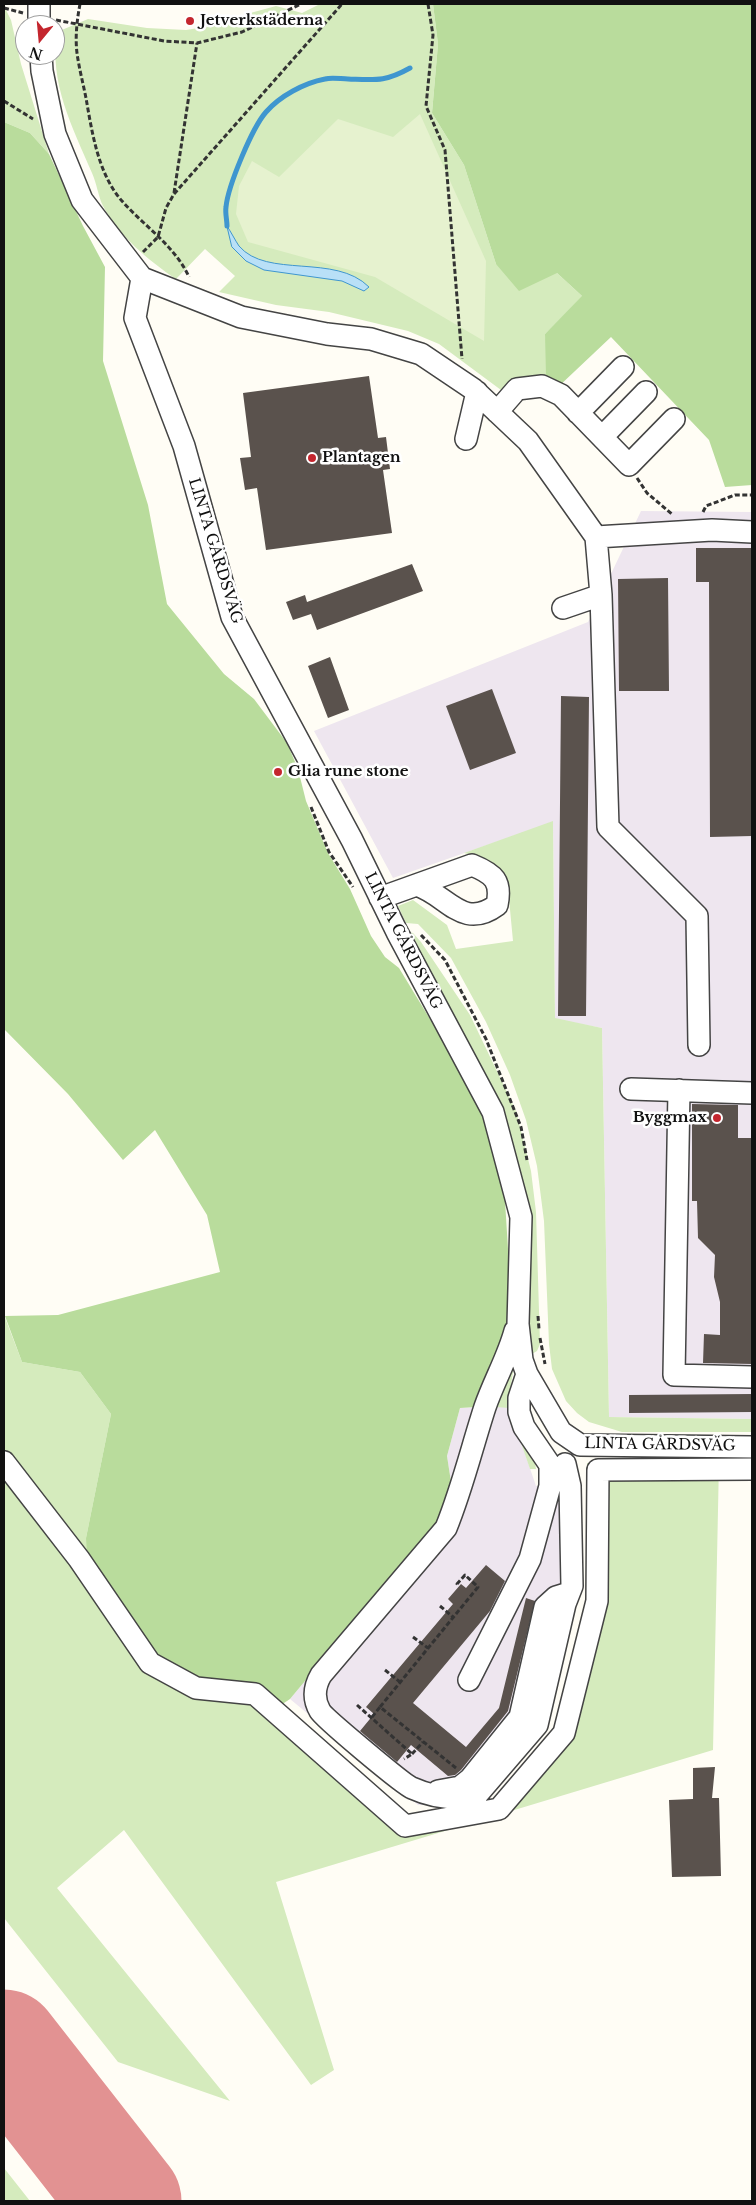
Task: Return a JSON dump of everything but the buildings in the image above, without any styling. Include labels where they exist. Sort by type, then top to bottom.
[{"type":"street","points":[[42,65],[55,134],[82,200],[142,278],[241,317],[327,334],[371,339],[421,354],[477,392],[528,440],[596,537],[601,595],[608,827],[698,916],[699,1045]]},
{"type":"street","name":"LINTA GÅRDSVÄG","points":[[142,278],[134,318],[184,446],[232,617],[352,840],[380,898],[493,1112],[521,1217],[518,1324],[522,1360],[527,1374],[561,1432],[580,1445],[752,1447]]},
{"type":"street","points":[[578,413],[623,367]]},
{"type":"street","points":[[498,412],[517,389],[542,386],[561,395],[629,465],[674,420]]},
{"type":"street","points":[[466,440],[477,392]]},
{"type":"street","points":[[602,437],[646,392]]},
{"type":"street","points":[[596,537],[712,530],[752,532]]},
{"type":"street","points":[[563,608],[601,595]]},
{"type":"street","points":[[380,898],[416,885]]},
{"type":"street","points":[[631,1089],[752,1093]]},
{"type":"street","points":[[679,1090],[674,1376],[752,1377]]},
{"type":"street","points":[[518,1324],[508,1355],[488,1400],[457,1501],[446,1528],[321,1675],[316,1685],[315,1695],[321,1714],[410,1788],[423,1792],[457,1799],[476,1796],[537,1725],[572,1586],[570,1486],[558,1464],[524,1427],[519,1398],[527,1374]]},
{"type":"street","points":[[469,1680],[530,1560],[550,1486],[558,1464],[580,1445]]},
{"type":"street","points":[[4,1462],[79,1559],[150,1664],[196,1688],[255,1694],[405,1826],[499,1809],[564,1733],[596,1601],[598,1470],[752,1469]]},
{"type":"street","points":[[423,1792],[460,1787],[470,1779],[520,1718],[545,1607],[556,1597],[569,1593]]},
{"type":"path","points":[[80,4],[77,24],[77,52],[95,149],[102,167],[120,199],[158,237],[166,208],[174,194],[342,4]]},
{"type":"path","points":[[77,24],[164,41],[197,43],[242,32],[301,4]]},
{"type":"path","points":[[428,4],[433,35],[426,106],[445,150],[462,368]]},
{"type":"path","points":[[174,194],[197,43]]},
{"type":"path","points":[[629,465],[647,493],[673,514],[685,532],[706,506],[735,496],[752,495]]},
{"type":"path","points":[[372,1718],[478,1587],[465,1575],[457,1584],[459,1586]]},
{"type":"path","points":[[440,1606],[453,1617]]},
{"type":"path","points":[[413,1637],[428,1648]]},
{"type":"path","points":[[385,1670],[400,1682]]},
{"type":"path","points":[[357,1705],[412,1754]]},
{"type":"path","points":[[380,1707],[470,1779]]},
{"type":"path","points":[[399,1760],[400,1762],[412,1754],[423,1742]]},
{"type":"shaded area","points":[[641,511],[752,512],[752,1419],[609,1417],[602,1028],[555,1019],[553,822],[393,878],[314,731],[588,622]]},
{"type":"shaded area","points":[[478,1392],[496,1407],[509,1407],[536,1486],[579,1486],[579,1596],[548,1724],[481,1803],[418,1805],[290,1699],[439,1520],[451,1482],[447,1456],[460,1408],[476,1407]]},
{"type":"green space","points":[[320,4],[433,4],[438,44],[432,113],[464,165],[496,264],[557,273],[583,297],[545,334],[552,382],[516,384],[501,390],[439,344],[408,331],[329,312],[276,305],[219,292],[235,276],[205,249],[176,279],[135,247],[110,217],[101,202],[94,177],[70,121],[59,87],[56,65],[65,65],[65,29],[88,19],[147,28],[186,30],[217,25],[243,15],[276,6],[302,13]]},
{"type":"green space","points":[[433,4],[752,4],[752,485],[725,487],[709,440],[611,337],[557,388],[546,375],[545,334],[582,296],[557,273],[519,291],[496,264],[464,165],[432,113],[438,44]]},
{"type":"green space","points":[[4,6],[11,20],[15,38],[15,65],[21,65],[49,154],[30,133],[4,122]]},
{"type":"green space","points":[[420,114],[486,261],[484,341],[375,277],[248,242],[236,214],[239,186],[252,161],[279,177],[338,119],[393,137]]},
{"type":"green space","points":[[4,122],[30,133],[49,154],[83,226],[105,267],[103,361],[148,505],[167,604],[224,674],[254,699],[287,743],[298,769],[306,801],[328,853],[350,889],[371,936],[385,957],[399,968],[453,1057],[481,1112],[499,1168],[505,1201],[509,1265],[509,1324],[494,1364],[487,1373],[478,1392],[476,1407],[460,1408],[447,1456],[451,1482],[439,1520],[290,1699],[281,1705],[208,1684],[157,1661],[88,1566],[86,1538],[111,1414],[80,1372],[22,1362],[5,1316],[58,1315],[220,1272],[207,1215],[155,1130],[123,1160],[68,1094],[4,1029]]},
{"type":"green space","points":[[553,821],[555,1018],[602,1028],[609,1417],[752,1419],[752,1432],[622,1432],[589,1422],[566,1401],[552,1369],[549,1344],[544,1221],[537,1166],[526,1120],[510,1075],[486,1022],[451,958],[418,924],[406,923],[398,906],[413,900],[447,925],[456,949],[513,941],[507,878],[482,857],[464,853]]},
{"type":"green space","points":[[408,932],[413,933],[421,942],[470,1015],[516,1111],[531,1171],[536,1212],[540,1344],[537,1351],[532,1354],[500,1108],[468,1041]]},
{"type":"green space","points":[[4,1315],[22,1362],[80,1372],[111,1414],[86,1538],[410,1818],[489,1811],[559,1730],[590,1598],[587,1463],[719,1462],[713,1750],[276,1882],[334,2070],[311,2085],[124,1830],[57,1888],[230,2101],[118,2062],[4,1918]]},
{"type":"green space","points":[[512,1369],[509,1397],[534,1458],[536,1469],[530,1469],[509,1408],[496,1407]]},
{"type":"green space","points":[[4,2168],[30,2201],[4,2201]]},
{"type":"water","points":[[227,226],[239,246],[251,256],[266,262],[283,265],[338,271],[355,277],[369,287],[364,291],[342,281],[264,270],[246,261],[232,247]]},
{"type":"waterway","points":[[227,226],[226,207],[236,172],[254,131],[260,120],[272,106],[293,91],[317,81],[331,78],[380,79],[394,76],[410,68]]},
{"type":"runway","points":[[4,2045],[126,2201]]},
{"type":"place","name":"Jetverkstäderna","points":[[190,21]]},
{"type":"place","name":"Plantagen","points":[[312,458]]},
{"type":"place","name":"Glia rune stone","points":[[278,772]]},
{"type":"place","name":"Byggmax","points":[[717,1118]]}]
